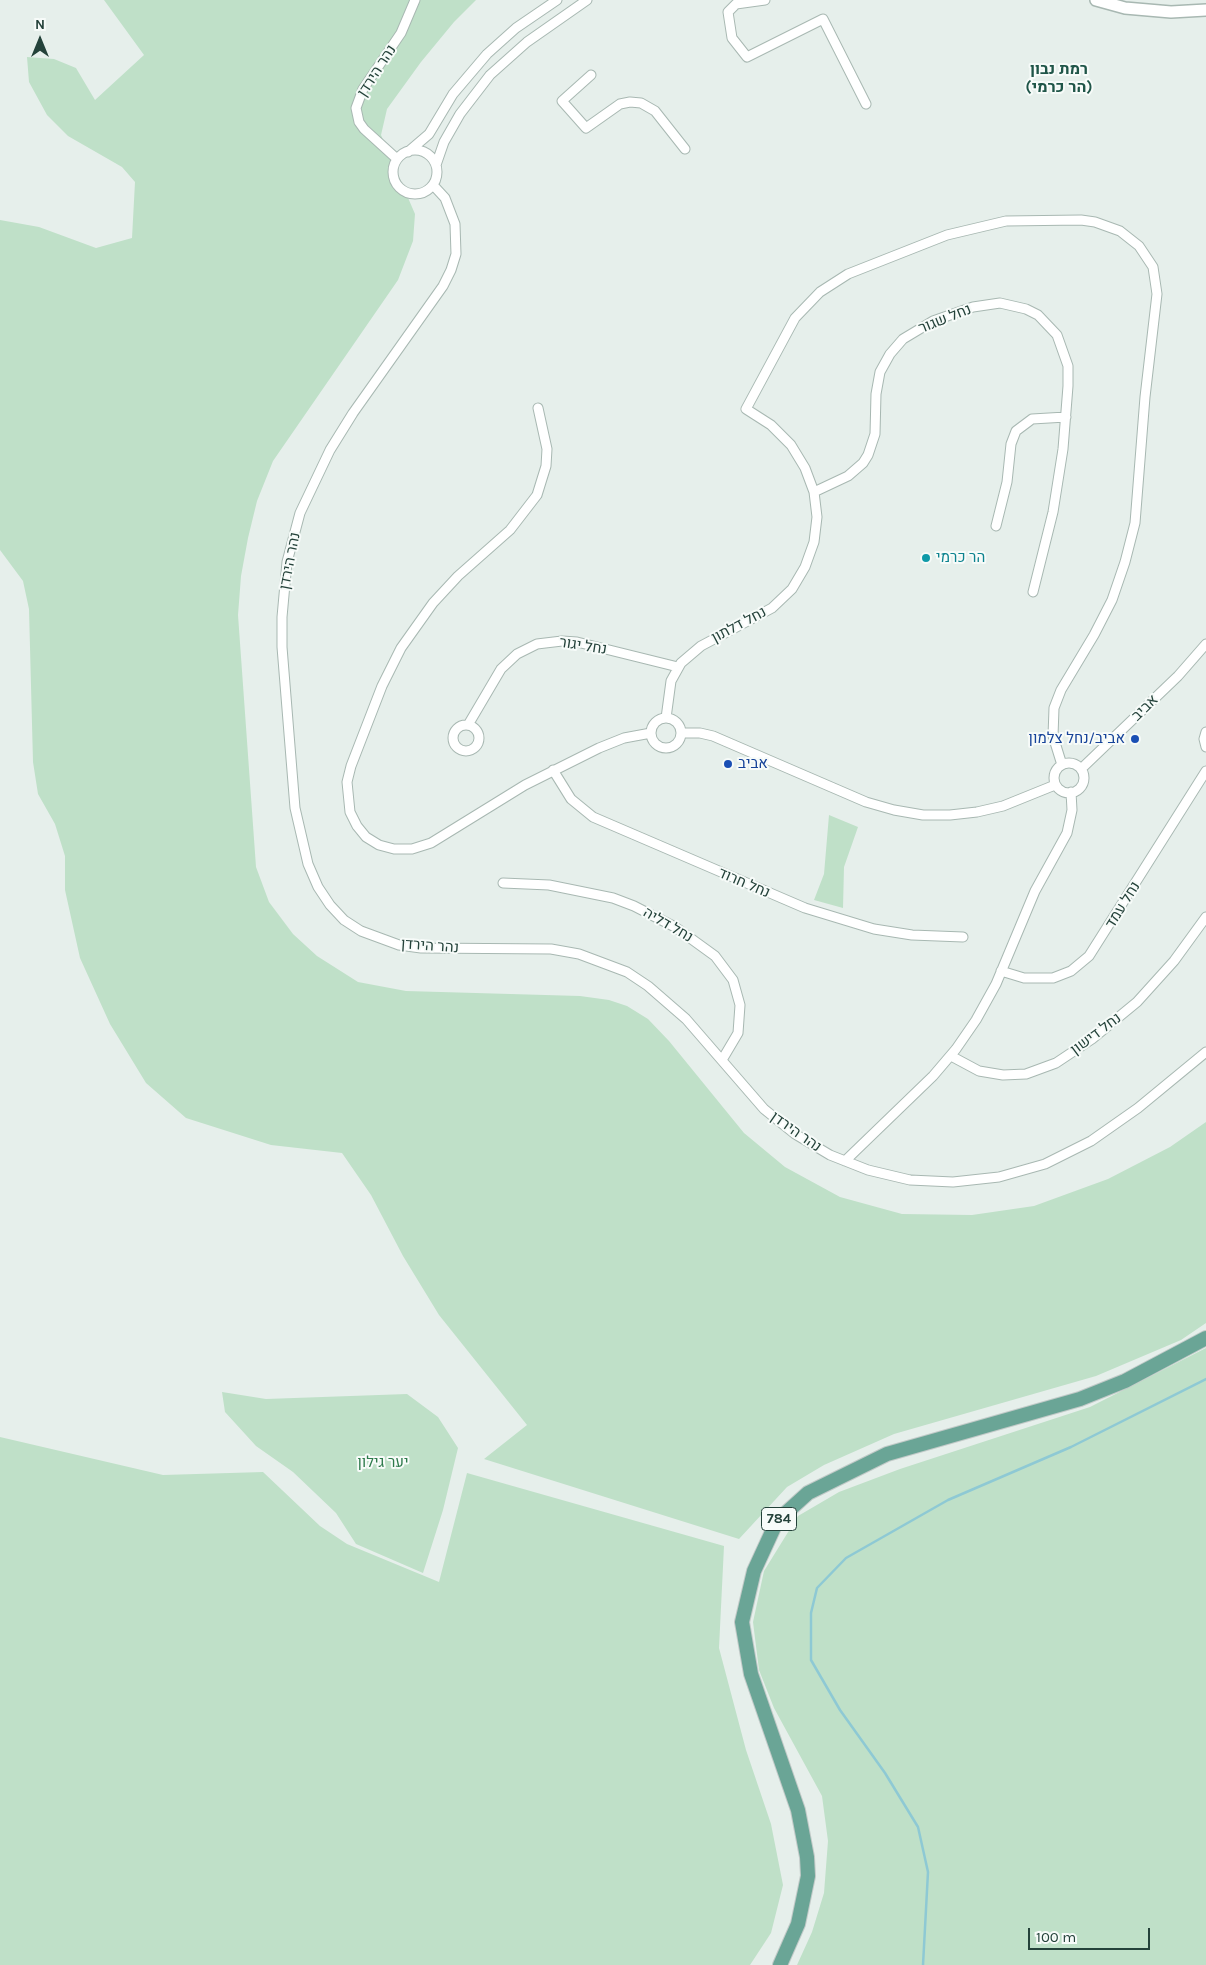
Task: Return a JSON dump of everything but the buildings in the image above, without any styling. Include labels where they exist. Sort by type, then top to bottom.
[{"type":"main road","name":"784","points":[[780,1965],[798,1924],[808,1876],[807,1858],[798,1810],[751,1674],[742,1622],[754,1571],[777,1521],[808,1493],[887,1454],[1080,1399],[1126,1382],[1206,1338]]},
{"type":"street","name":"נהר הירדן","points":[[397,159],[364,129],[359,122],[356,108],[363,89],[401,33],[415,0]]},
{"type":"street","points":[[557,0],[516,28],[487,54],[457,89],[429,134],[397,159],[393,176],[402,190],[419,194],[433,185],[437,176],[436,165],[444,142],[460,114],[490,75],[532,38],[587,0]]},
{"type":"street","points":[[765,0],[736,4],[728,12],[732,38],[747,57],[823,19],[866,104]]},
{"type":"street","points":[[1096,0],[1125,8],[1171,12],[1206,10]]},
{"type":"street","points":[[591,75],[562,100],[586,128],[620,104],[630,102],[641,103],[655,111],[685,149]]},
{"type":"street","points":[[408,152],[425,153],[436,165]]},
{"type":"street","name":"נהר הירדן","points":[[433,185],[445,198],[455,224],[456,254],[451,270],[443,286],[353,412],[330,450],[300,513],[287,562],[282,610],[282,647],[295,808],[308,864],[318,887],[330,905],[344,920],[360,932],[379,940],[421,948],[551,949],[579,954],[622,970],[667,1001],[722,1060],[738,1081],[771,1115],[794,1134],[830,1155],[845,1161],[868,1170],[910,1180],[954,1182],[999,1178],[1045,1164],[1092,1141],[1138,1108],[1206,1052]]},
{"type":"street","name":"נחל דלתון","points":[[666,718],[669,691],[678,668],[701,646],[772,608],[792,589],[806,567],[814,542],[816,517],[814,492],[805,468],[791,445],[771,425],[746,409],[795,318],[811,300],[830,285],[865,266],[959,231],[1021,219],[1059,219],[1095,222],[1120,231],[1139,246],[1153,268],[1157,294],[1147,380],[1135,523],[1125,562],[1112,600],[1094,635],[1061,690],[1054,708],[1053,736],[1062,765]]},
{"type":"street","name":"נחל שגור","points":[[814,492],[848,476],[863,463],[868,455],[875,434],[878,382],[884,362],[896,346],[920,328],[973,307],[1000,303],[1013,305],[1038,315],[1048,324],[1064,349],[1068,366],[1066,417],[1053,512],[1033,592]]},
{"type":"street","points":[[538,408],[547,448],[546,466],[537,495],[520,519],[452,583],[411,632],[392,666],[373,708],[351,766],[347,782],[350,812],[357,826],[366,837],[379,845],[394,849],[412,849],[431,843],[552,770],[611,742],[636,734],[651,733]]},
{"type":"street","points":[[996,526],[1007,482],[1011,444],[1016,431],[1032,419],[1066,417]]},
{"type":"street","name":"נחל יגור","points":[[468,725],[501,669],[517,654],[538,644],[556,641],[577,642],[678,668]]},
{"type":"street","name":"אביב","points":[[1081,769],[1178,676],[1206,644]]},
{"type":"street","points":[[666,718],[677,722],[681,733],[677,743],[666,748],[656,743],[651,733],[656,722],[666,718]]},
{"type":"street","points":[[1206,732],[1204,739],[1206,747]]},
{"type":"street","points":[[681,733],[700,733],[713,736],[866,802],[922,815],[950,815],[977,812],[1003,806],[1055,785]]},
{"type":"street","points":[[1071,763],[1081,769],[1083,782],[1079,788],[1071,792],[1062,791],[1055,785],[1054,773],[1062,765],[1071,763]]},
{"type":"street","name":"נחל חרוד","points":[[552,770],[571,799],[593,817],[805,908],[874,930],[912,935],[963,937]]},
{"type":"street","name":"נחל עמד","points":[[1001,971],[1034,979],[1053,978],[1071,971],[1089,956],[1206,771]]},
{"type":"street","points":[[845,1161],[925,1084],[951,1056],[976,1020],[1001,971],[1035,891],[1067,833],[1072,810],[1071,792]]},
{"type":"street","name":"נחל דליה","points":[[503,884],[563,887],[613,898],[634,906],[674,927],[714,956],[733,980],[740,1005],[738,1033],[722,1060]]},
{"type":"street","name":"נחל דישון","points":[[951,1056],[973,1069],[1003,1075],[1031,1072],[1056,1063],[1092,1039],[1136,1002],[1174,961],[1206,917]]},
{"type":"green space","points":[[104,0],[476,0],[454,22],[421,62],[387,109],[381,135],[415,214],[413,241],[398,280],[273,461],[257,501],[248,538],[241,576],[238,615],[256,867],[269,902],[293,934],[317,956],[358,982],[406,991],[580,996],[609,1000],[627,1006],[648,1019],[669,1041],[744,1133],[785,1167],[840,1197],[902,1214],[972,1215],[1034,1206],[1108,1179],[1170,1147],[1206,1122],[1206,1323],[1181,1340],[1096,1376],[894,1434],[824,1465],[787,1487],[739,1539],[484,1459],[527,1425],[439,1315],[403,1256],[371,1195],[342,1153],[271,1145],[186,1118],[146,1083],[110,1024],[80,958],[65,890],[65,856],[55,824],[38,794],[33,762],[29,609],[23,581],[0,550],[0,220],[39,227],[96,248],[132,238],[135,182],[122,167],[68,136],[47,115],[29,82],[27,57],[54,59],[76,68],[95,100],[144,55]]},
{"type":"green space","points":[[829,815],[858,827],[844,867],[843,908],[814,900],[824,874]]},
{"type":"green space","points":[[1206,1348],[1206,1965],[797,1965],[812,1932],[824,1893],[828,1841],[822,1796],[774,1708],[759,1670],[753,1622],[764,1571],[798,1516],[839,1492],[900,1469],[1090,1407]]},
{"type":"green space","name":"יער גילון","points":[[222,1392],[266,1399],[407,1394],[438,1417],[458,1448],[443,1510],[423,1573],[356,1544],[336,1513],[293,1472],[256,1446],[225,1412]]},
{"type":"green space","points":[[0,1437],[163,1475],[263,1472],[320,1526],[347,1544],[439,1582],[467,1473],[724,1546],[719,1648],[746,1750],[771,1824],[783,1885],[771,1933],[750,1965],[0,1965]]},
{"type":"waterway","points":[[923,1965],[928,1872],[918,1827],[885,1773],[840,1710],[811,1660],[811,1613],[817,1588],[846,1558],[948,1500],[1071,1447],[1206,1379]]},
{"type":"place","name":"הר כרמי","points":[[926,558]]},
{"type":"place","name":"אביב/נחל צלמון","points":[[1135,739]]},
{"type":"place","name":"אביב","points":[[728,764]]},
{"type":"district","name":"רמת נבון (הר כרמי)","points":[[1059,78]]}]
